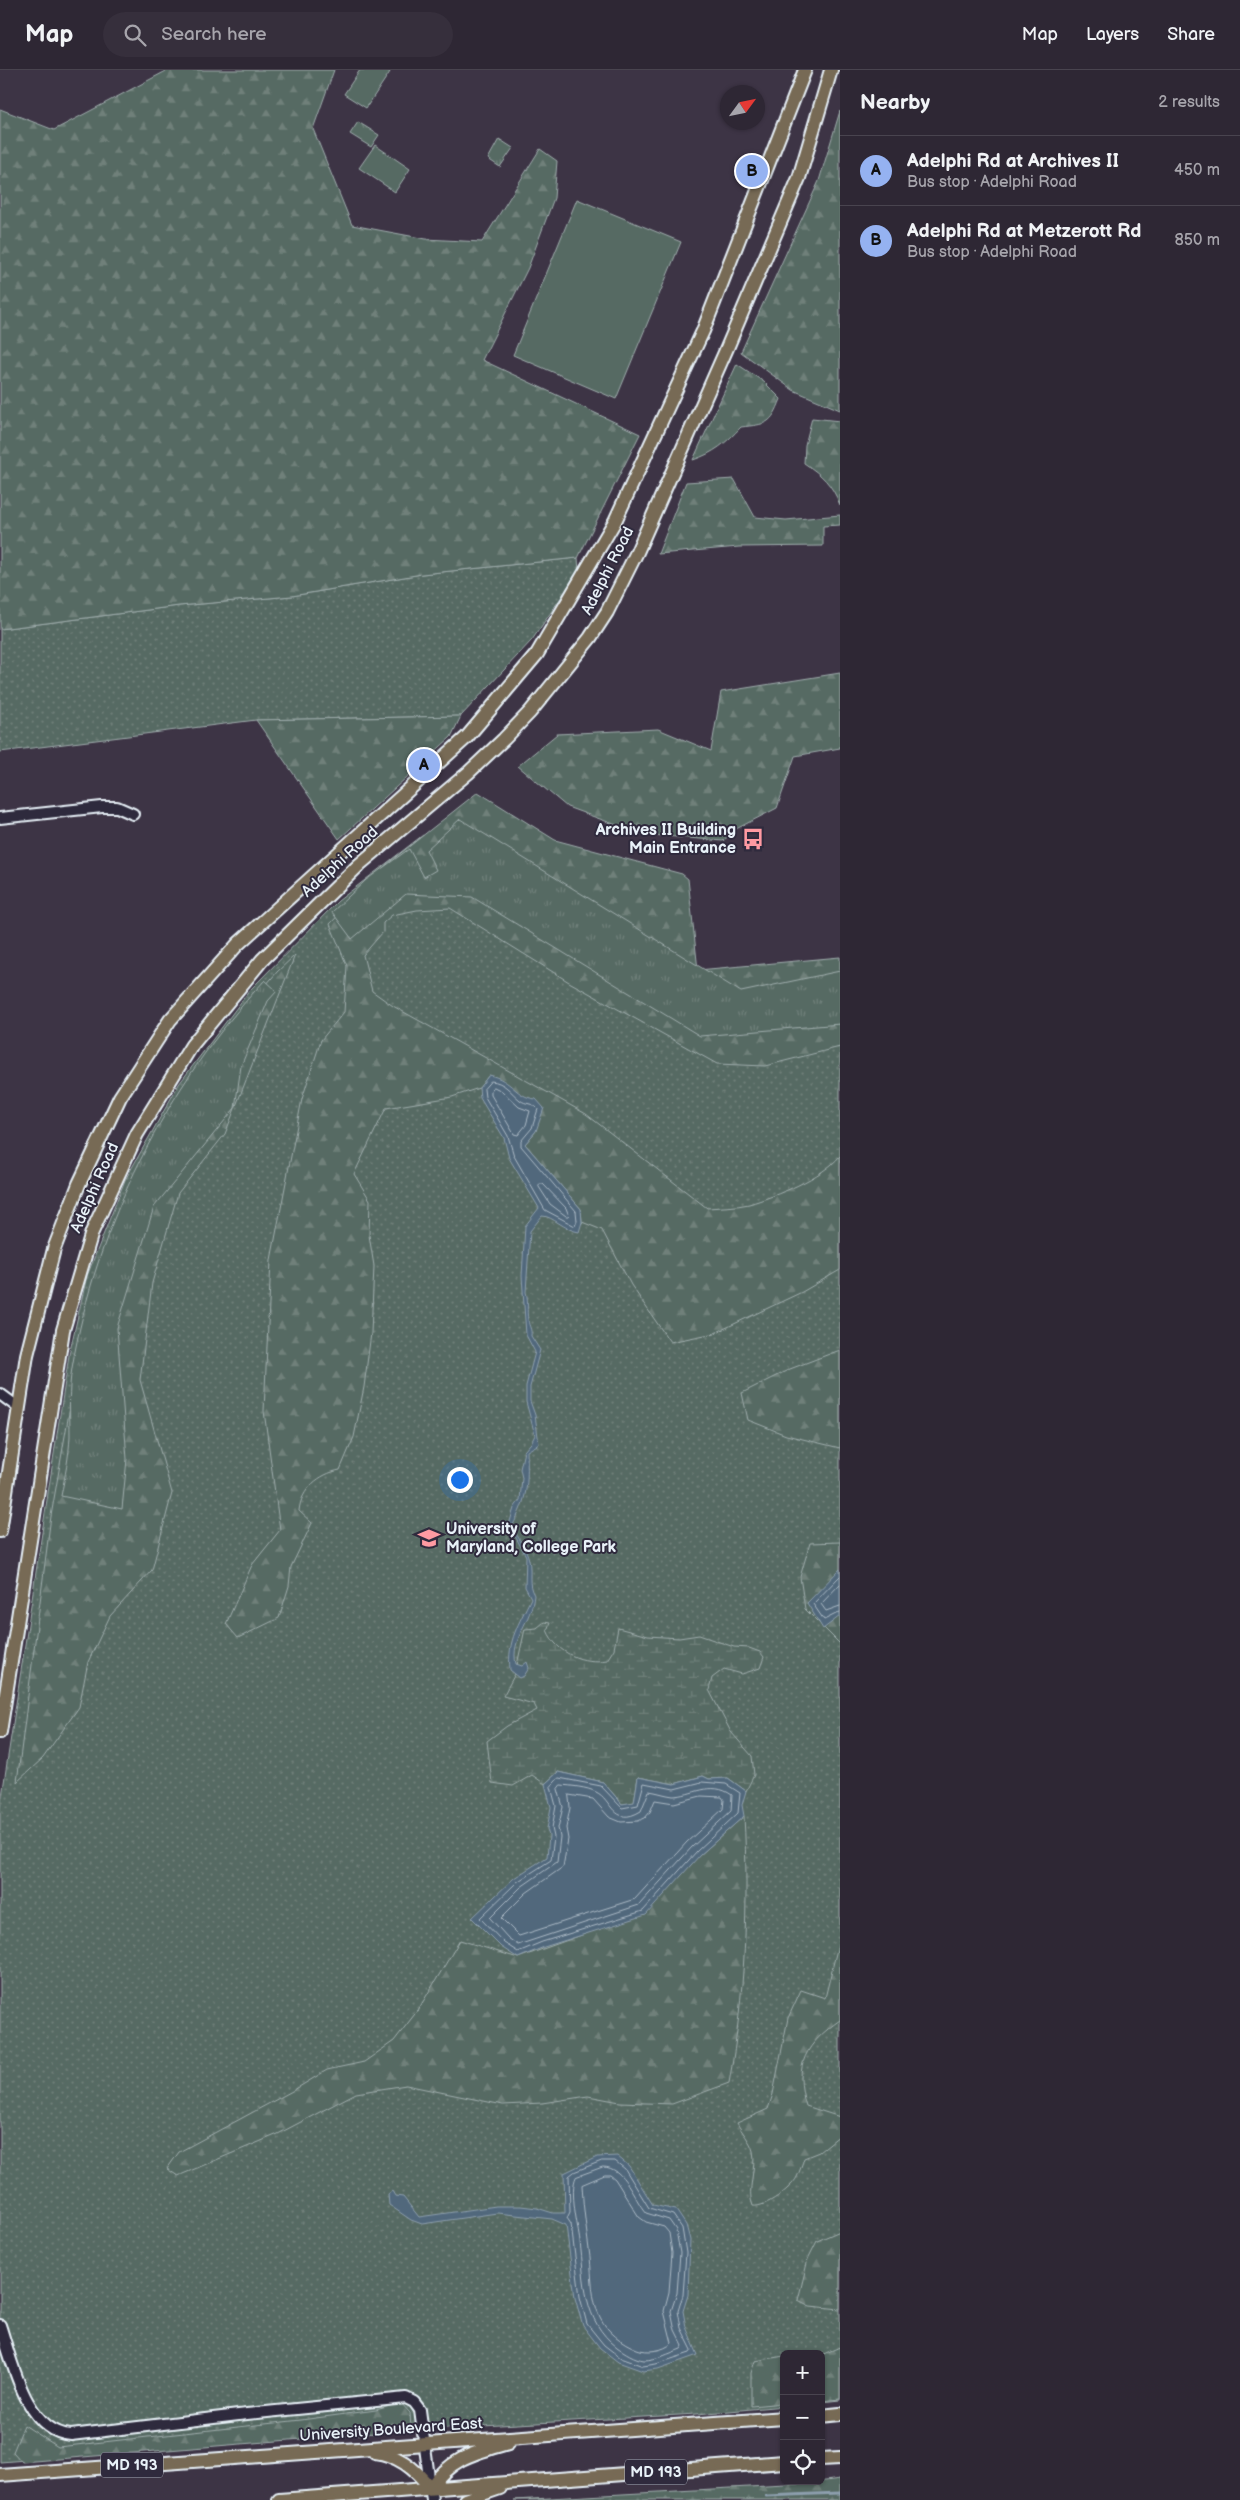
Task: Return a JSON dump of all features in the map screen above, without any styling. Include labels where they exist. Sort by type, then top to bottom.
[{"type":"main road","name":"Adelphi Road","points":[[0,1532],[27,1355],[54,1249],[79,1184],[120,1097],[170,1020],[238,944],[467,737],[537,654],[615,521],[703,331],[805,70]]},
{"type":"main road","name":"Adelphi Road","points":[[0,1732],[63,1330],[92,1232],[133,1142],[192,1045],[262,960],[360,864],[468,773],[504,739],[530,712],[590,638],[607,612],[637,552],[727,348],[798,178],[831,70]]},
{"type":"main road","points":[[825,2416],[840,2414]]},
{"type":"main road","name":"University Boulevard East","points":[[0,2475],[780,2418]]},
{"type":"main road","points":[[430,2496],[451,2465],[466,2456],[537,2435]]},
{"type":"main road","points":[[349,2451],[378,2452],[402,2460],[424,2478],[430,2496]]},
{"type":"main road","points":[[825,2459],[840,2458]]},
{"type":"main road","name":"MD 193","points":[[281,2500],[430,2496],[528,2482],[780,2462]]},
{"type":"main road","points":[[465,2500],[528,2482]]},
{"type":"street","points":[[0,818],[102,807],[117,807],[133,814]]},
{"type":"street","points":[[0,1394],[20,1408]]},
{"type":"street","points":[[0,2325],[21,2386],[32,2410],[44,2425],[59,2434],[71,2435],[398,2397],[414,2402],[420,2410],[426,2445],[430,2496]]},
{"type":"green space","points":[[168,70],[334,70],[313,129],[352,225],[426,239],[482,242],[540,149],[557,161],[554,198],[528,268],[482,360],[640,434],[578,558],[422,574],[292,596],[179,606],[0,629],[0,109],[54,130]]},
{"type":"green space","points":[[360,70],[386,70],[390,72],[366,108],[344,94]]},
{"type":"green space","points":[[840,111],[840,410],[793,390],[741,352],[819,181]]},
{"type":"green space","points":[[358,122],[379,135],[371,147],[350,134]]},
{"type":"green space","points":[[499,139],[513,148],[500,167],[488,159]]},
{"type":"green space","points":[[375,145],[410,169],[395,192],[359,168]]},
{"type":"green space","points":[[577,199],[681,242],[616,399],[513,355]]},
{"type":"green space","points":[[737,364],[764,382],[781,399],[777,408],[767,422],[741,427],[719,447],[693,460]]},
{"type":"green space","points":[[812,418],[840,421],[840,505],[834,491],[826,481],[804,463],[805,445]]},
{"type":"green space","points":[[734,479],[755,517],[786,520],[840,515],[840,525],[823,526],[823,546],[739,547],[658,554],[686,482]]},
{"type":"green space","points":[[578,558],[579,571],[532,640],[461,716],[256,720],[0,752],[0,629],[179,606],[292,596],[422,574]]},
{"type":"green space","points":[[840,673],[840,748],[795,756],[777,808],[736,829],[723,841],[641,834],[567,807],[518,766],[557,734],[658,729],[711,751],[721,692]]},
{"type":"green space","points":[[461,716],[451,737],[339,839],[256,720]]},
{"type":"green space","points":[[478,792],[555,840],[682,874],[688,879],[698,970],[840,957],[840,1047],[765,1066],[717,1064],[569,982],[450,908],[417,910],[392,915],[383,923],[383,932],[363,955],[372,991],[393,1006],[586,1114],[707,1208],[744,1205],[772,1196],[822,1172],[840,1156],[840,1270],[802,1292],[715,1333],[670,1342],[631,1285],[602,1230],[582,1222],[581,1209],[525,1144],[536,1131],[524,1101],[516,1091],[489,1075],[479,1088],[452,1097],[386,1108],[354,1174],[370,1200],[369,1235],[374,1266],[371,1333],[364,1387],[354,1437],[340,1470],[318,1479],[307,1489],[300,1503],[299,1511],[312,1523],[291,1567],[289,1586],[279,1618],[238,1638],[226,1624],[252,1565],[280,1530],[264,1411],[271,1260],[302,1099],[321,1040],[344,1012],[347,966],[330,924],[387,864]]},
{"type":"green space","points":[[460,819],[741,992],[840,971],[840,1024],[700,1036],[472,897],[406,894],[352,939],[332,912],[366,880],[409,849],[424,877],[436,870],[426,850]]},
{"type":"green space","name":"University of Maryland, College Park","points":[[423,835],[739,1050],[840,1029],[840,2400],[825,2402],[825,2350],[780,2350],[780,2406],[697,2414],[411,2430],[0,2462],[0,1809],[69,1355],[87,1276],[125,1180],[179,1084],[250,990],[338,901]]},
{"type":"green space","points":[[295,955],[225,1134],[178,1193],[152,1283],[140,1380],[172,1493],[152,1570],[110,1616],[88,1662],[79,1707],[43,1758],[17,1782],[51,1516],[84,1327],[228,1030],[277,972]]},
{"type":"green space","points":[[265,980],[277,991],[268,1001],[241,1066],[235,1108],[154,1207],[117,1328],[127,1459],[122,1509],[61,1496],[70,1436],[72,1368],[83,1315],[98,1262],[118,1210],[140,1160],[196,1065],[229,1021]]},
{"type":"green space","points":[[840,1350],[840,1448],[786,1435],[748,1420],[742,1393],[790,1369]]},
{"type":"green space","points":[[840,1542],[840,1644],[805,1609],[800,1577],[810,1543]]},
{"type":"green space","points":[[544,1622],[550,1623],[547,1630],[557,1645],[572,1656],[580,1659],[607,1660],[614,1649],[618,1628],[648,1636],[679,1638],[699,1635],[734,1647],[749,1648],[760,1652],[764,1657],[760,1668],[742,1674],[724,1669],[712,1678],[709,1690],[731,1732],[752,1756],[754,1775],[746,1791],[728,1778],[709,1779],[703,1776],[674,1784],[638,1777],[634,1803],[622,1804],[603,1782],[558,1772],[545,1784],[532,1775],[513,1786],[492,1783],[487,1741],[507,1726],[537,1710],[534,1704],[503,1696],[515,1674],[525,1629],[537,1628]]},
{"type":"green space","points":[[744,1816],[746,1916],[739,2016],[729,2083],[672,2104],[620,2102],[588,2096],[542,2103],[503,2105],[406,2085],[356,2093],[278,2134],[178,2176],[167,2169],[179,2152],[294,2090],[327,2070],[364,2062],[394,2041],[418,2010],[460,1940],[518,1958],[590,1932],[700,1855]]},
{"type":"green space","points":[[840,1937],[840,2020],[828,2029],[811,2047],[805,2056],[801,2078],[806,2106],[840,2117],[840,2135],[819,2152],[804,2158],[797,2177],[784,2192],[771,2201],[753,2206],[751,2186],[754,2165],[753,2151],[737,2123],[768,2109],[773,2094],[788,2018],[801,1990],[825,1998]]},
{"type":"green space","points":[[840,2231],[840,2309],[810,2306],[798,2300],[808,2259],[817,2241]]},
{"type":"green space","points":[[840,2347],[840,2399],[825,2401],[825,2353]]},
{"type":"green space","points":[[780,2357],[780,2403],[751,2406],[751,2373],[755,2361]]},
{"type":"green space","points":[[401,2403],[410,2413],[411,2430],[22,2462],[13,2452],[24,2425],[58,2447],[301,2420],[376,2410]]},
{"type":"green space","points":[[840,2479],[840,2500],[514,2500],[785,2485],[825,2485],[825,2481]]},
{"type":"water","points":[[489,1075],[504,1081],[523,1095],[536,1099],[544,1108],[536,1131],[525,1144],[581,1209],[582,1222],[579,1232],[568,1229],[550,1218],[542,1216],[530,1231],[526,1292],[527,1316],[531,1336],[540,1350],[530,1387],[530,1401],[535,1415],[539,1444],[527,1451],[526,1490],[512,1527],[528,1556],[530,1583],[534,1595],[530,1613],[516,1646],[516,1664],[522,1666],[527,1662],[529,1668],[524,1676],[520,1678],[510,1670],[510,1650],[518,1624],[531,1598],[525,1587],[526,1556],[509,1525],[514,1508],[520,1500],[522,1478],[520,1469],[524,1451],[535,1435],[526,1402],[526,1386],[535,1352],[526,1335],[522,1276],[525,1226],[539,1208],[509,1158],[504,1138],[480,1098],[479,1088]]},
{"type":"water","points":[[840,1569],[840,1616],[823,1629],[807,1603]]},
{"type":"water","points":[[558,1772],[603,1782],[622,1804],[634,1802],[638,1777],[674,1784],[703,1776],[709,1779],[728,1778],[746,1791],[742,1805],[744,1816],[700,1855],[646,1915],[544,1947],[518,1958],[501,1947],[472,1918],[514,1878],[547,1857],[549,1836],[547,1829],[551,1807],[545,1784]]},
{"type":"water","points":[[617,2156],[629,2166],[653,2205],[676,2210],[686,2225],[690,2240],[688,2295],[683,2311],[686,2327],[698,2355],[658,2369],[643,2371],[618,2362],[600,2348],[583,2326],[575,2298],[566,2225],[552,2219],[497,2213],[422,2224],[411,2220],[389,2205],[388,2194],[392,2191],[395,2196],[403,2197],[419,2217],[496,2206],[521,2206],[553,2213],[565,2213],[564,2173],[597,2157]]},
{"type":"waterway","points":[[766,2496],[840,2493]]},
{"type":"place","name":"Adelphi Rd at Metzerott Rd","points":[[752,171]]},
{"type":"place","name":"Adelphi Rd at Archives II","points":[[424,765]]},
{"type":"place","name":"Archives II Building Main Entrance","points":[[753,839]]},
{"type":"place","name":"University of Maryland, College Park","points":[[429,1538]]}]
